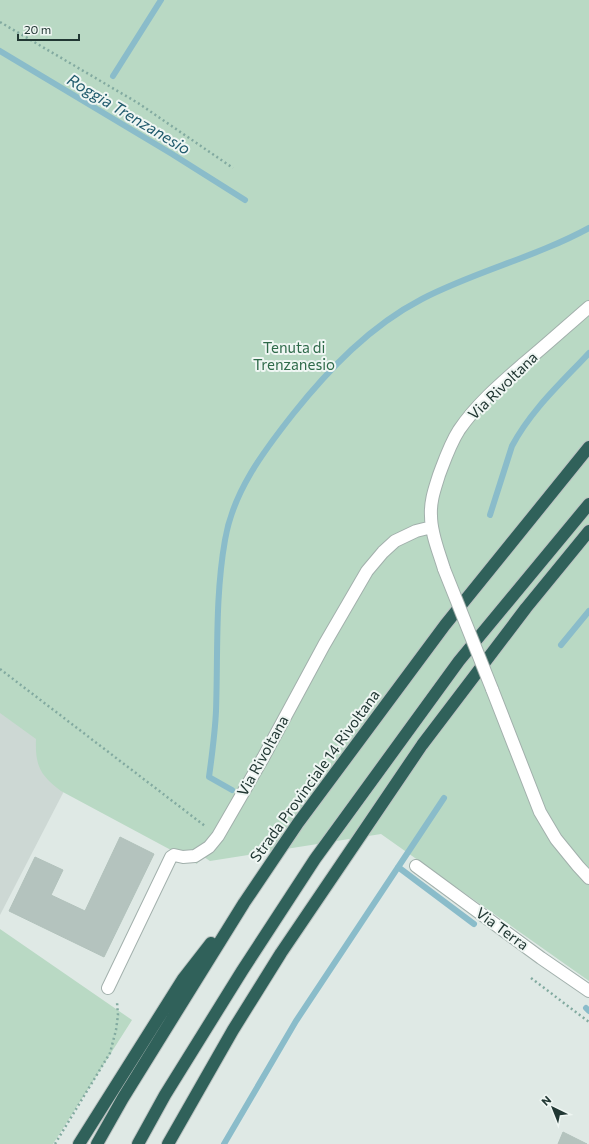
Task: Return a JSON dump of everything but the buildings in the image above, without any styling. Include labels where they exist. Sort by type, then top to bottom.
[{"type":"highway","name":"Strada Provinciale 14 Rivoltana","points":[[96,1144],[244,903],[298,823],[440,631],[589,447]]},
{"type":"highway","points":[[138,1144],[165,1095],[242,971],[315,859],[459,661],[589,504]]},
{"type":"highway","points":[[168,1144],[233,1030],[282,953],[422,745],[526,608],[589,531]]},
{"type":"highway","points":[[79,1144],[183,979],[244,903]]},
{"type":"street","name":"Via Rivoltana","points":[[589,307],[499,385],[473,412],[460,429],[448,451],[433,492],[431,516],[436,544],[444,569],[540,812],[559,843],[589,878]]},
{"type":"street","name":"Via Rivoltana","points":[[108,988],[172,856],[195,856],[209,847],[218,836],[324,645],[367,571],[383,552],[395,541],[416,531],[432,527]]},
{"type":"street","name":"Via Terra","points":[[416,866],[541,958],[589,991]]},
{"type":"path","points":[[0,22],[138,103],[232,168]]},
{"type":"path","points":[[0,669],[218,836]]},
{"type":"path","points":[[531,978],[589,1022]]},
{"type":"path","points":[[55,1144],[110,1053],[118,1015],[117,1002],[108,988]]},
{"type":"shaded area","points":[[0,701],[79,762],[0,915]]},
{"type":"green space","name":"Tenuta di Trenzanesio","points":[[0,0],[589,0],[589,981],[381,834],[210,861],[201,855],[197,864],[61,791],[48,780],[40,769],[37,756],[36,739],[0,713]]},
{"type":"green space","points":[[0,929],[132,1020],[53,1144],[0,1144]]},
{"type":"waterway","points":[[113,76],[161,0]]},
{"type":"waterway","name":"Roggia Trenzanesio","points":[[0,51],[172,154],[245,200]]},
{"type":"waterway","points":[[232,790],[209,777],[216,711],[220,583],[225,540],[229,522],[242,489],[260,458],[293,414],[321,381],[368,335],[385,322],[422,299],[443,289],[548,247],[589,228]]},
{"type":"waterway","points":[[490,515],[512,446],[528,420],[537,409],[589,353]]},
{"type":"waterway","points":[[561,645],[589,611]]},
{"type":"waterway","points":[[224,1144],[296,1021],[444,798]]},
{"type":"waterway","points":[[398,867],[474,924]]},
{"type":"waterway","points":[[586,1008],[589,1011]]}]
